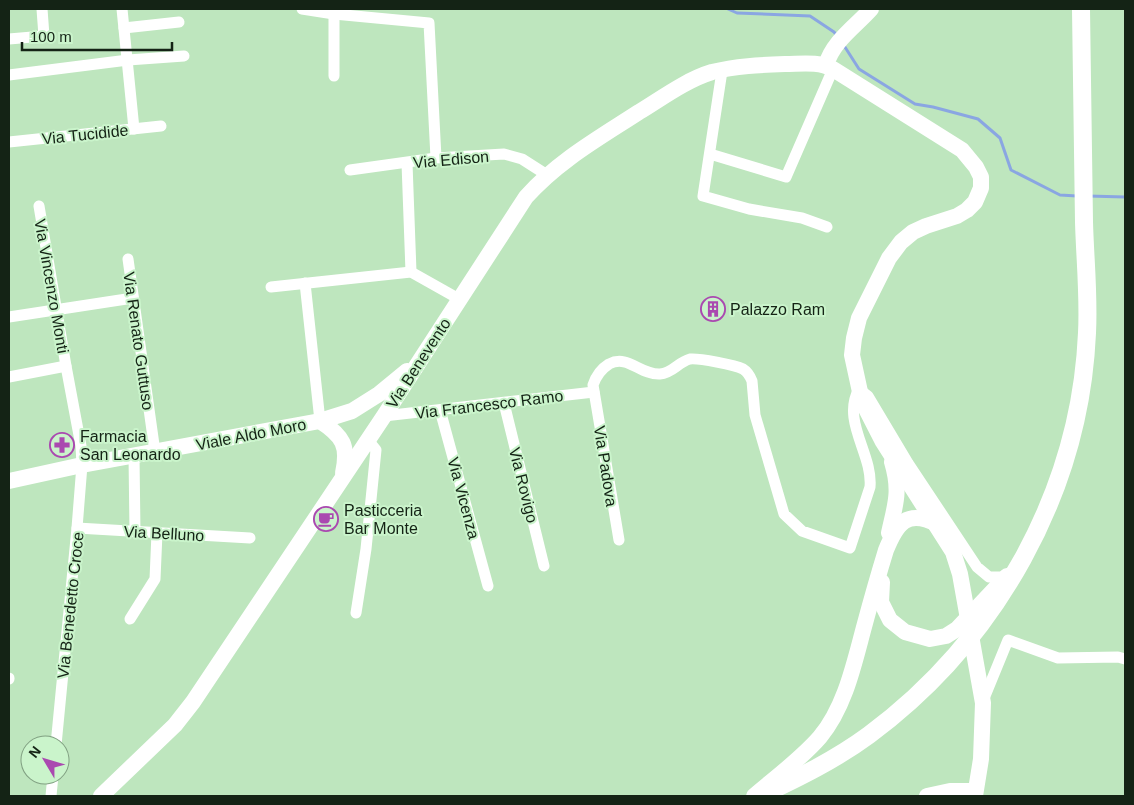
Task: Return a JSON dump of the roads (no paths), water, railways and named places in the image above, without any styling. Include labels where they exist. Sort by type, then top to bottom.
[{"type":"main road","points":[[871,9],[840,40],[829,56],[830,67],[962,150],[976,167],[981,177],[981,188],[975,202],[967,210],[957,216],[913,232],[901,242],[889,258],[859,318],[852,355],[862,402],[889,450],[953,552],[967,606],[983,703],[981,759],[975,794],[950,791],[926,796]]},
{"type":"main road","points":[[760,796],[810,772],[844,752],[868,735],[936,677],[996,604],[1022,560],[1051,501],[1069,450],[1081,394],[1087,333],[1081,9]]},
{"type":"main road","name":"Via Benevento","points":[[101,796],[175,724],[187,709],[384,416],[526,197],[547,175],[596,139],[675,89],[712,72],[748,66],[812,63],[830,67]]},
{"type":"main road","name":"Viale Aldo Moro","points":[[9,481],[82,465],[320,421],[352,412],[379,394],[418,362]]},
{"type":"main road","points":[[342,478],[346,460],[345,428],[352,412],[360,419],[364,426],[368,440]]},
{"type":"main road","points":[[320,421],[339,436],[345,445]]},
{"type":"main road","points":[[753,796],[821,736],[842,700],[886,550],[896,508],[898,489],[889,450]]},
{"type":"main road","points":[[896,508],[904,502],[914,500],[923,503]]},
{"type":"main road","points":[[937,524],[926,519],[914,518],[903,521],[894,532],[886,550],[881,602],[885,612],[895,626],[904,632],[922,638],[946,636],[957,629],[1022,560]]},
{"type":"street","points":[[9,39],[44,36],[42,9]]},
{"type":"street","points":[[122,9],[128,28],[128,60],[134,129]]},
{"type":"street","points":[[302,9],[430,23],[436,158]]},
{"type":"street","points":[[334,14],[334,76]]},
{"type":"street","points":[[128,28],[179,22]]},
{"type":"street","points":[[9,74],[128,60],[184,56]]},
{"type":"street","points":[[710,154],[786,177],[830,67]]},
{"type":"street","points":[[722,71],[703,196],[749,209],[802,218],[827,227]]},
{"type":"street","name":"Via Tucidide","points":[[9,142],[161,126]]},
{"type":"street","name":"Via Edison","points":[[350,170],[436,158],[504,154],[522,159],[547,175]]},
{"type":"street","points":[[407,163],[411,272]]},
{"type":"street","name":"Via Vincenzo Monti","points":[[39,206],[81,446],[82,465]]},
{"type":"street","name":"Via Renato Guttuso","points":[[128,259],[155,452]]},
{"type":"street","points":[[271,287],[411,272],[459,299]]},
{"type":"street","points":[[305,283],[320,421]]},
{"type":"street","points":[[9,317],[133,298]]},
{"type":"street","points":[[594,392],[593,385],[601,371],[610,364],[621,360],[645,372],[656,374],[666,373],[693,359],[732,365],[745,370],[752,381],[755,416],[784,514],[802,531],[850,548],[871,480],[853,415],[853,405],[860,389],[868,396],[908,463],[978,567],[989,577],[1005,578]]},
{"type":"street","name":"Via Vincenzo Monti","points":[[9,377],[66,366]]},
{"type":"street","name":"Via Francesco Ramo","points":[[384,416],[594,392]]},
{"type":"street","name":"Via Padova","points":[[594,392],[619,540]]},
{"type":"street","name":"Via Rovigo","points":[[504,403],[544,566]]},
{"type":"street","name":"Via Vicenza","points":[[440,410],[488,586]]},
{"type":"street","points":[[356,613],[366,549],[376,450],[368,440]]},
{"type":"street","points":[[134,456],[135,532]]},
{"type":"street","name":"Via Benedetto Croce","points":[[57,735],[78,528],[82,465]]},
{"type":"street","name":"Via Belluno","points":[[78,528],[250,538]]},
{"type":"street","points":[[130,619],[155,579],[157,533]]},
{"type":"street","points":[[983,703],[1008,640],[1058,658],[1118,657],[1125,659]]},
{"type":"waterway","points":[[728,9],[737,13],[810,16],[834,32],[838,37]]},
{"type":"waterway","points":[[843,44],[859,69],[915,104],[978,119],[1000,138],[1011,170],[1060,195],[1077,196]]},
{"type":"waterway","points":[[1088,196],[1125,197]]},
{"type":"place","name":"Palazzo Ram","points":[[713,309]]},
{"type":"place","name":"Farmacia San Leonardo","points":[[62,445]]},
{"type":"place","name":"Pasticceria Bar Monte","points":[[326,519]]}]
